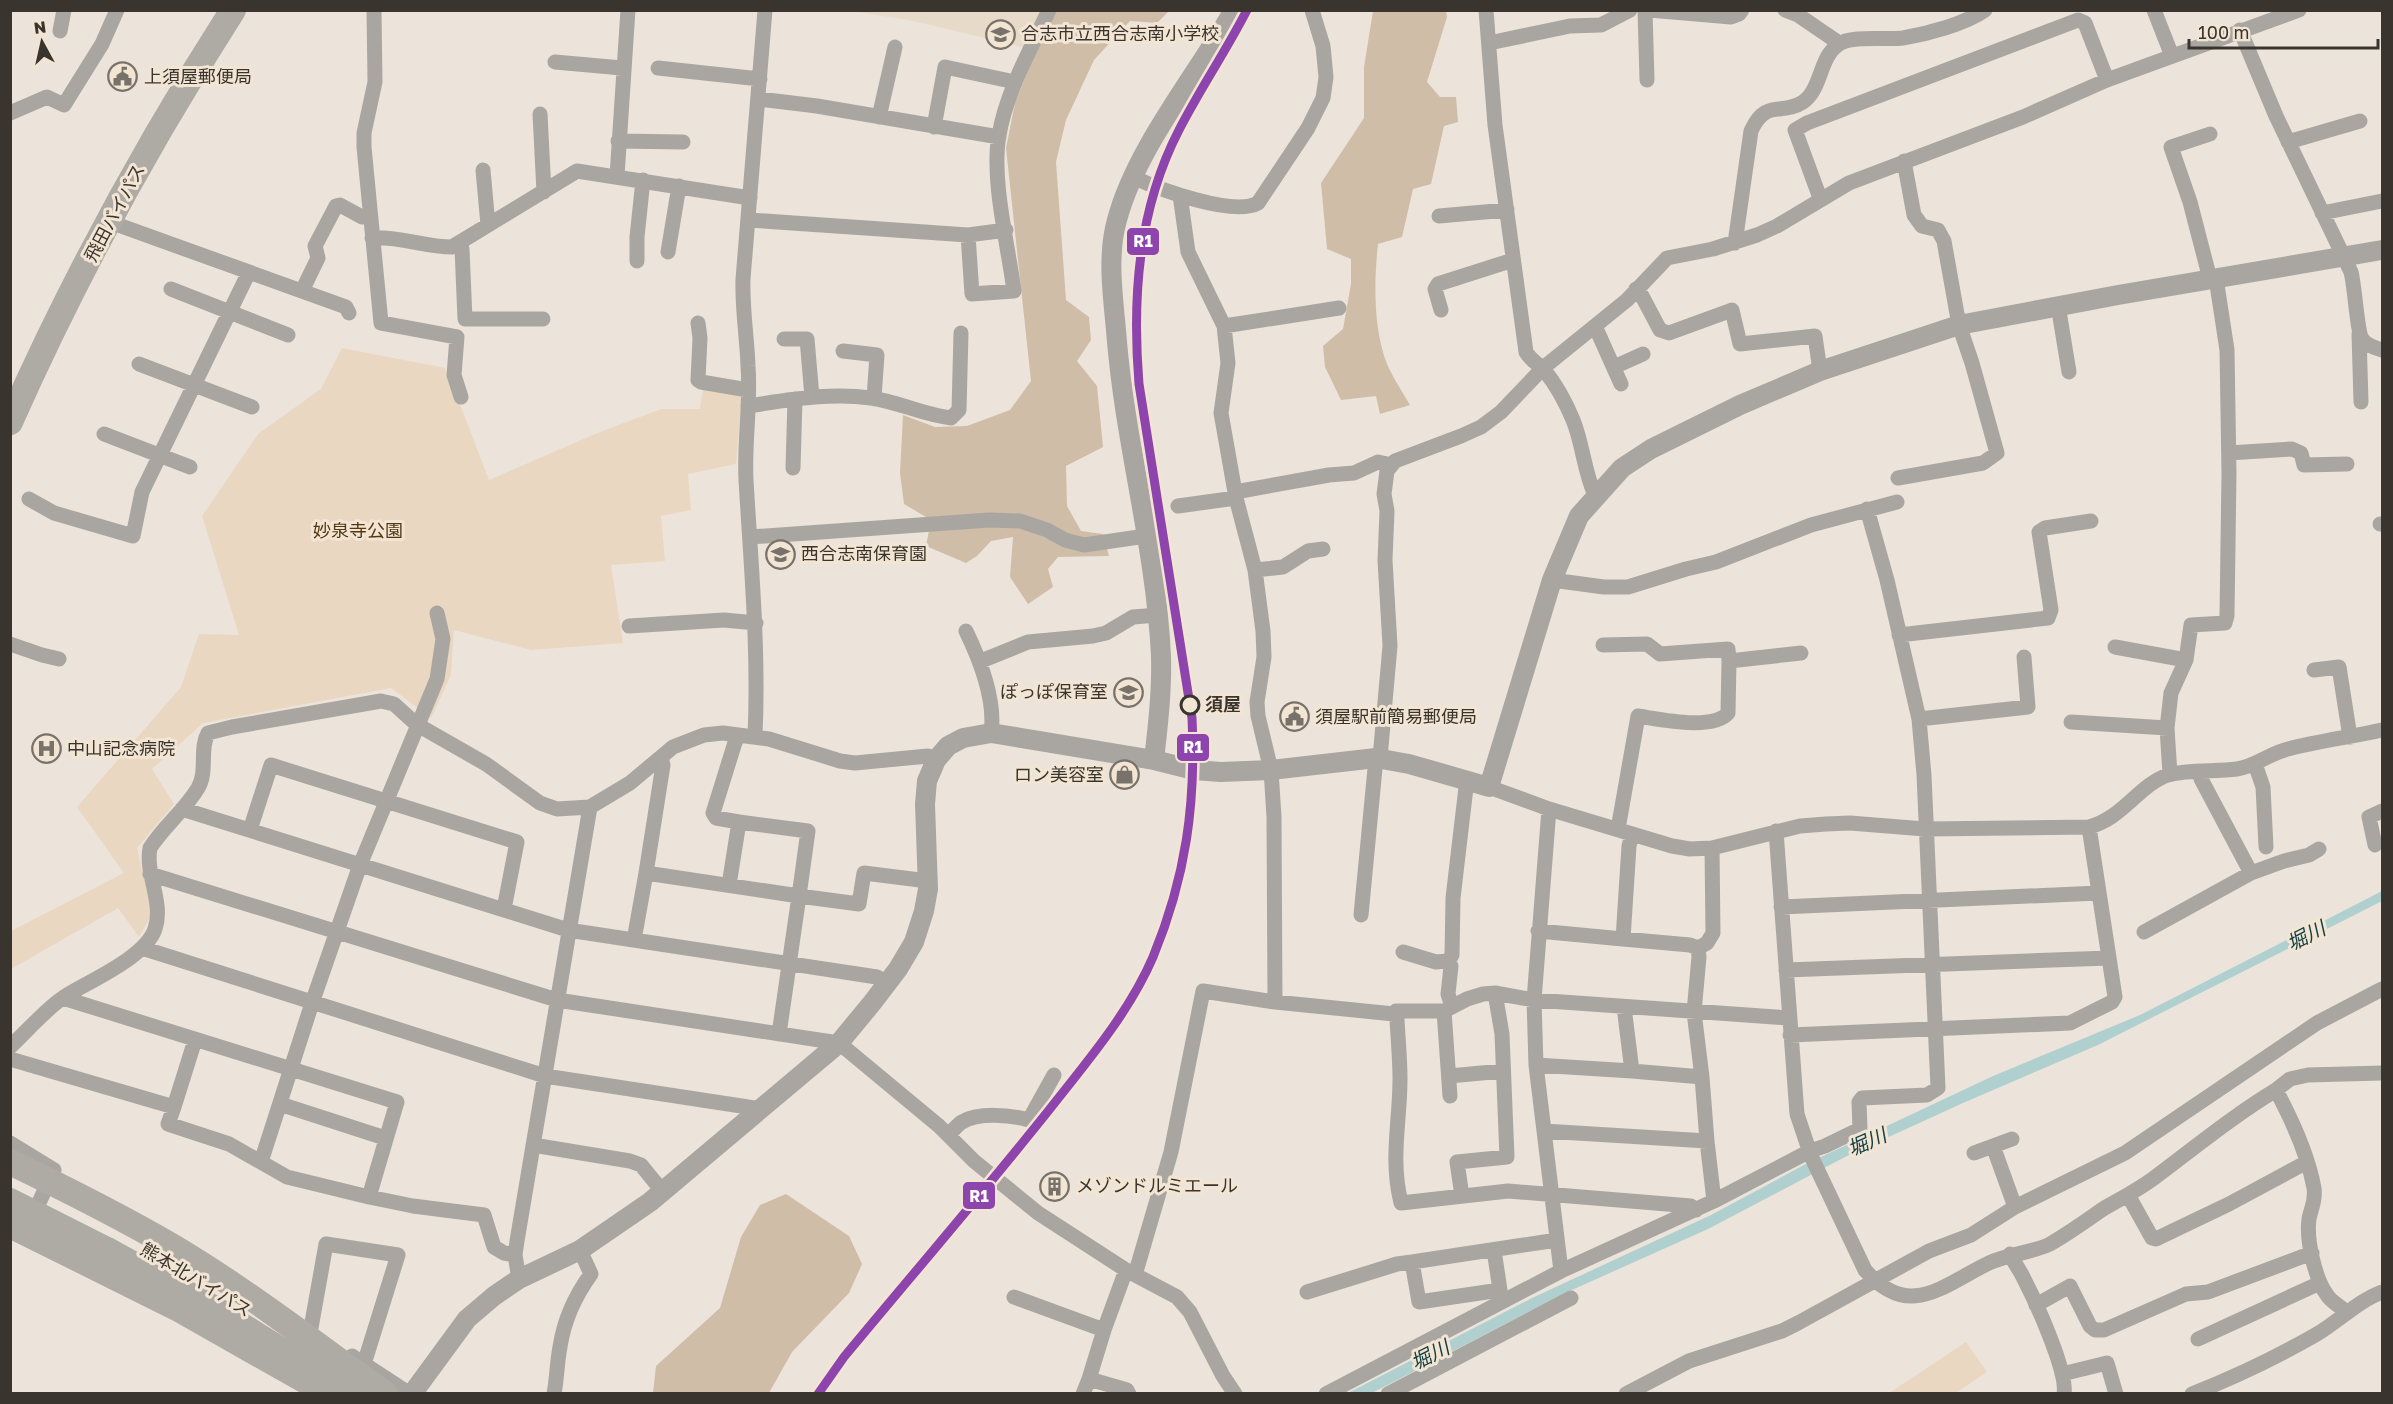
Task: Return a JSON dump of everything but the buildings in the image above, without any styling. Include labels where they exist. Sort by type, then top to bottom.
[{"type":"highway","name":"飛田バイパス","points":[[10,422],[110,222],[179,95],[233,10]]},
{"type":"highway","points":[[10,1162],[86,1199],[175,1248],[283,1320],[380,1390]]},
{"type":"highway","name":"熊本北バイパス","points":[[10,1178],[117,1233],[380,1390]]},
{"type":"highway","name":"熊本北バイパス","points":[[10,1201],[215,1309],[351,1394]]},
{"type":"highway","points":[[14,1235],[177,1308],[329,1394]]},
{"type":"street","points":[[60,31],[64,10]]},
{"type":"street","points":[[12,107],[47,97],[64,105],[102,44],[117,10]]},
{"type":"street","points":[[374,10],[375,82],[364,133],[381,323],[457,337],[454,375],[461,397]]},
{"type":"street","points":[[616,176],[622,68],[628,10]]},
{"type":"street","points":[[755,736],[756,623],[746,479],[748,368],[742,306],[765,10]]},
{"type":"street","points":[[968,235],[972,294],[1014,291],[998,183],[999,137],[1015,82],[1049,10]]},
{"type":"street","points":[[1154,760],[1161,703],[1158,615],[1121,387],[1112,264],[1116,223],[1133,177],[1150,145],[1234,10]]},
{"type":"street","points":[[1133,177],[1180,195],[1234,207],[1250,207],[1258,203],[1308,128],[1323,98],[1326,77],[1323,46],[1312,10]]},
{"type":"street","points":[[1486,10],[1495,125],[1526,352],[1553,381],[1573,420],[1595,495]]},
{"type":"street","points":[[1489,43],[1551,30],[1601,25],[1630,10]]},
{"type":"street","points":[[1647,80],[1647,10],[1731,17],[1742,10]]},
{"type":"street","points":[[1735,243],[1751,131],[1756,120],[1771,109],[1798,106],[1809,98],[1830,53],[1839,43],[1851,40],[1903,38],[1963,22],[1985,10]]},
{"type":"street","points":[[2154,10],[2172,56]]},
{"type":"street","points":[[1361,915],[1390,646],[1385,560],[1387,511],[1384,494],[1387,471],[1395,461],[1481,427],[1502,412],[1543,368],[1595,326],[1666,258],[1735,243],[1777,226],[1820,198],[1849,183],[2023,117],[2107,80],[2299,10]]},
{"type":"street","points":[[1794,12],[1839,43]]},
{"type":"street","points":[[1820,198],[1795,130],[1807,123],[2078,20],[2085,23],[2107,80]]},
{"type":"street","points":[[2241,30],[2288,142],[2351,272],[2360,334],[2361,402]]},
{"type":"street","points":[[879,117],[895,47]]},
{"type":"street","points":[[555,62],[622,68]]},
{"type":"street","points":[[934,127],[945,67],[1015,82]]},
{"type":"street","points":[[658,68],[760,79]]},
{"type":"street","points":[[759,99],[999,137]]},
{"type":"street","points":[[540,114],[544,192]]},
{"type":"street","points":[[2288,142],[2360,121]]},
{"type":"street","points":[[2170,774],[2166,728],[2171,693],[2186,660],[2192,625],[2220,624],[2226,619],[2229,453],[2227,350],[2213,278],[2171,147],[2210,134]]},
{"type":"street","points":[[618,141],[683,142]]},
{"type":"street","points":[[1898,478],[1983,463],[1997,453],[1959,325],[1944,241],[1938,230],[1922,226],[1914,215],[1904,161]]},
{"type":"street","points":[[483,170],[488,225]]},
{"type":"street","points":[[372,238],[387,237],[453,247],[577,171],[750,198]]},
{"type":"street","points":[[637,261],[643,180]]},
{"type":"street","points":[[668,252],[679,186]]},
{"type":"street","points":[[1180,195],[1188,252],[1224,326],[1228,363],[1221,413],[1235,495],[1255,570],[1263,632],[1264,657],[1257,702],[1258,716],[1271,770],[1274,829],[1275,1002]]},
{"type":"street","points":[[2322,213],[2382,201]]},
{"type":"street","points":[[302,291],[318,258],[315,246],[336,206],[340,205],[362,217],[370,216]]},
{"type":"street","points":[[1439,216],[1507,210]]},
{"type":"street","points":[[749,220],[968,235],[1006,230]]},
{"type":"street","points":[[110,222],[346,307],[349,313]]},
{"type":"street","points":[[460,244],[465,319],[543,319]]},
{"type":"street","points":[[1489,787],[1552,580],[1579,516],[1595,495],[1622,468],[1651,449],[1740,405],[1820,371],[1959,325],[2058,305],[2382,250]]},
{"type":"street","points":[[1441,310],[1435,289],[1438,284],[1514,260]]},
{"type":"street","points":[[29,499],[54,513],[133,536],[142,492],[249,272]]},
{"type":"street","points":[[171,289],[288,335]]},
{"type":"street","points":[[1636,289],[1660,330],[1669,333],[1732,310],[1740,344],[1815,336],[1820,371]]},
{"type":"street","points":[[2058,305],[2069,372]]},
{"type":"street","points":[[1224,326],[1339,308]]},
{"type":"street","points":[[698,323],[700,338],[698,380],[728,388],[748,398],[795,399],[845,395],[874,398],[934,416],[951,418],[959,410],[961,333]]},
{"type":"street","points":[[1595,326],[1621,384]]},
{"type":"street","points":[[2360,334],[2368,345],[2382,350]]},
{"type":"street","points":[[784,339],[807,339],[812,397]]},
{"type":"street","points":[[843,351],[877,355],[874,398]]},
{"type":"street","points":[[1614,367],[1643,354]]},
{"type":"street","points":[[139,364],[252,407]]},
{"type":"street","points":[[794,468],[795,399]]},
{"type":"street","points":[[104,434],[190,467]]},
{"type":"street","points":[[2229,453],[2292,449],[2301,453],[2304,465],[2348,464]]},
{"type":"street","points":[[1178,506],[1329,475],[1354,473],[1378,462],[1392,465]]},
{"type":"street","points":[[1552,580],[1604,587],[1628,587],[1716,562],[1811,525],[1898,502]]},
{"type":"street","points":[[1326,1394],[1561,1272],[1696,1210],[1860,1129],[1859,1102],[1862,1098],[1927,1095],[1938,1088],[1919,719],[1881,557],[1867,509]]},
{"type":"street","points":[[750,537],[989,520],[1020,521],[1047,530],[1065,540],[1084,545],[1146,536]]},
{"type":"street","points":[[1899,635],[2048,618],[2051,610],[2039,532],[2045,528],[2091,521]]},
{"type":"street","points":[[1255,570],[1283,567],[1308,550],[1323,549]]},
{"type":"street","points":[[261,1162],[312,1003],[360,865],[416,724],[437,678],[443,639],[437,613]]},
{"type":"street","points":[[981,661],[1028,642],[1100,634],[1133,617],[1158,615]]},
{"type":"street","points":[[629,626],[724,620],[756,623]]},
{"type":"street","points":[[966,631],[981,661],[993,723],[991,732]]},
{"type":"street","points":[[10,644],[59,659]]},
{"type":"street","points":[[1603,645],[1647,644],[1660,654],[1728,650],[1729,661],[1728,713],[1723,720],[1674,721],[1638,716],[1625,832],[1629,846],[1623,939]]},
{"type":"street","points":[[2115,647],[2186,660]]},
{"type":"street","points":[[1729,661],[1802,653]]},
{"type":"street","points":[[1919,719],[2028,707],[2024,657]]},
{"type":"street","points":[[2314,670],[2338,667],[2350,737]]},
{"type":"street","points":[[10,1047],[63,998],[111,971],[142,948],[154,930],[158,910],[148,859],[150,848],[199,787],[203,770],[205,740],[208,733],[381,701],[394,704],[416,724],[486,764],[540,802],[557,809],[590,807],[630,783],[661,757],[685,741],[704,735],[723,733],[755,736],[806,749],[840,761],[869,762],[928,756],[936,760]]},
{"type":"street","points":[[2071,722],[2166,728]]},
{"type":"street","points":[[10,1143],[195,1250],[364,1364],[380,1390],[411,1394],[467,1319],[494,1296],[519,1279],[580,1250],[610,1231],[663,1192],[839,1043],[887,984],[914,942],[924,911],[928,881],[925,804],[927,781],[936,760],[948,746],[963,738],[991,732],[1154,760],[1194,770],[1221,772],[1271,770],[1378,758],[1467,779],[1549,809],[1672,846],[1690,849],[1712,848],[1800,826],[1850,823],[1925,829],[2089,827],[2102,824],[2157,781],[2170,774],[2238,769],[2255,764],[2286,749],[2382,730]]},
{"type":"street","points":[[737,736],[713,813],[716,818],[808,831],[779,1034]]},
{"type":"street","points":[[634,940],[663,765],[661,757]]},
{"type":"street","points":[[2255,764],[2263,787],[2266,847]]},
{"type":"street","points":[[250,830],[271,765],[386,800],[517,842],[504,909]]},
{"type":"street","points":[[2200,772],[2201,779],[2251,873]]},
{"type":"street","points":[[1448,961],[1452,955],[1453,898],[1467,779]]},
{"type":"street","points":[[519,1279],[515,1255],[590,807]]},
{"type":"street","points":[[182,809],[568,930],[876,977],[887,984]]},
{"type":"street","points":[[1549,809],[1534,1000],[1536,1065],[1561,1272]]},
{"type":"street","points":[[2375,844],[2369,817],[2382,811]]},
{"type":"street","points":[[729,885],[740,822]]},
{"type":"street","points":[[1790,1035],[2070,1023],[2112,1002],[2115,997],[2089,827]]},
{"type":"street","points":[[1776,831],[1797,1114],[1810,1153],[1864,1270],[1875,1282],[1890,1291],[1905,1296],[1934,1293],[2010,1254],[2047,1246],[2151,1180],[2246,1108],[2290,1079],[2308,1075],[2382,1073]]},
{"type":"street","points":[[1538,931],[1690,945],[1698,948],[1707,943],[1713,933],[1712,848]]},
{"type":"street","points":[[2144,932],[2251,873],[2309,855],[2319,849]]},
{"type":"street","points":[[646,873],[859,904],[864,873],[928,881]]},
{"type":"street","points":[[150,874],[557,1000],[839,1043],[948,1135],[974,1161],[1038,1213],[1131,1273],[1177,1298],[1190,1312],[1223,1376],[1235,1394]]},
{"type":"street","points":[[1781,907],[2099,893]]},
{"type":"street","points":[[142,948],[545,1076],[761,1109]]},
{"type":"street","points":[[1698,948],[1694,1012],[1714,1201]]},
{"type":"street","points":[[1403,952],[1436,962],[1448,961]]},
{"type":"street","points":[[1785,970],[2109,958]]},
{"type":"street","points":[[1448,961],[1451,966],[1448,994],[1450,1096]]},
{"type":"street","points":[[1626,1394],[1689,1361],[1782,1331],[1929,1251],[1971,1235],[2015,1208],[2125,1153],[2317,1023],[2382,989]]},
{"type":"street","points":[[1083,1394],[1104,1330],[1131,1273],[1171,1152],[1203,991],[1275,1002],[1394,1014],[1396,1011],[1448,1009],[1467,999],[1495,993],[1534,1000],[1789,1018]]},
{"type":"street","points":[[1462,1196],[1457,1162],[1507,1157],[1502,1034],[1495,993]]},
{"type":"street","points":[[63,998],[396,1102],[369,1197]]},
{"type":"street","points":[[1624,1007],[1632,1071]]},
{"type":"street","points":[[1394,1014],[1397,1019],[1400,1080],[1395,1153],[1396,1183],[1401,1203],[1508,1191],[1691,1206],[1696,1210]]},
{"type":"street","points":[[195,1040],[168,1124],[229,1144],[287,1176],[413,1206],[484,1215],[494,1247],[504,1253],[515,1255]]},
{"type":"street","points":[[10,1059],[174,1107]]},
{"type":"street","points":[[1536,1065],[1702,1077]]},
{"type":"street","points":[[1449,1076],[1503,1071]]},
{"type":"street","points":[[948,1135],[963,1121],[996,1115],[1015,1116],[1029,1120],[1054,1075]]},
{"type":"street","points":[[2276,1090],[2293,1121],[2314,1189],[2315,1204],[2309,1219],[2312,1253],[2320,1283],[2330,1299],[2347,1313]]},
{"type":"street","points":[[280,1104],[385,1138]]},
{"type":"street","points":[[1544,1131],[1707,1141]]},
{"type":"street","points":[[1974,1153],[2012,1139]]},
{"type":"street","points":[[533,1145],[630,1161],[641,1166],[663,1192]]},
{"type":"street","points":[[1993,1146],[2015,1208]]},
{"type":"street","points":[[2128,1194],[2152,1238],[2156,1239],[2229,1204],[2307,1162]]},
{"type":"street","points":[[54,1170],[14,1235],[201,1332],[305,1394]]},
{"type":"street","points":[[1307,1292],[1397,1264],[1557,1240]]},
{"type":"street","points":[[311,1328],[326,1244],[398,1254],[364,1364]]},
{"type":"street","points":[[554,1394],[560,1346],[571,1309],[579,1291],[591,1274],[580,1250]]},
{"type":"street","points":[[1412,1262],[1419,1302],[1500,1290],[1494,1250]]},
{"type":"street","points":[[2036,1305],[2070,1286],[2090,1326],[2095,1330],[2104,1330],[2186,1294],[2208,1292],[2312,1253]]},
{"type":"street","points":[[2010,1254],[2036,1305],[2062,1374],[2064,1394]]},
{"type":"street","points":[[2198,1339],[2320,1283]]},
{"type":"street","points":[[2192,1394],[2256,1366],[2318,1333],[2364,1301],[2382,1292]]},
{"type":"street","points":[[1014,1297],[1104,1330]]},
{"type":"street","points":[[1388,1394],[1570,1298]]},
{"type":"street","points":[[2062,1374],[2107,1363],[2116,1394]]},
{"type":"street","points":[[1089,1379],[1126,1390],[1129,1394]]},
{"type":"shaded area","name":"合志市立西合志南小学校","points":[[851,11],[1044,11],[1026,48],[909,20]]},
{"type":"shaded area","points":[[1054,11],[1169,11],[1157,23],[1130,21],[1094,60],[1066,120],[1056,162],[1066,300],[1089,317],[1091,340],[1077,361],[1097,386],[1103,447],[1066,466],[1067,506],[1081,531],[1103,534],[1109,556],[1058,557],[1048,569],[1053,587],[1028,604],[1010,577],[1013,537],[991,541],[977,556],[966,563],[926,546],[931,520],[904,504],[900,473],[903,415],[935,427],[967,426],[1010,410],[1031,381],[1006,148],[1015,103]]},
{"type":"shaded area","points":[[1373,11],[1446,11],[1447,17],[1427,82],[1440,97],[1456,97],[1458,122],[1444,126],[1431,184],[1413,189],[1402,237],[1378,244],[1375,289],[1379,335],[1387,364],[1410,405],[1380,414],[1376,396],[1341,400],[1325,367],[1323,346],[1343,329],[1351,284],[1351,259],[1327,249],[1321,183],[1364,118],[1364,67]]},
{"type":"shaded area","points":[[786,1194],[849,1236],[862,1264],[849,1293],[792,1352],[769,1393],[653,1393],[656,1366],[720,1308],[741,1237],[760,1205]]},
{"type":"green space","name":"妙泉寺公園","points":[[342,348],[445,368],[451,392],[461,407],[489,480],[595,434],[661,409],[700,409],[703,388],[742,395],[736,464],[688,474],[691,510],[661,516],[665,561],[611,565],[623,643],[531,650],[454,630],[451,675],[431,718],[391,688],[203,723],[152,769],[174,804],[137,848],[152,914],[139,937],[118,908],[11,969],[11,931],[124,873],[77,807],[181,687],[199,634],[239,635],[202,516],[259,433],[321,389]]},
{"type":"green space","points":[[1966,1342],[1987,1372],[1956,1393],[1889,1393]]},
{"type":"water","name":"堀川","points":[[2382,891],[2382,901],[2098,1045],[1845,1157],[1708,1229],[1563,1294],[1372,1393],[1346,1394],[1532,1298],[1711,1215],[1804,1165],[1993,1076],[2140,1015]]},
{"type":"transit line","name":"R1","points":[[818,1394],[844,1357],[1024,1141],[1106,1037],[1143,978],[1174,898],[1190,810],[1192,718],[1139,384],[1138,287],[1146,222],[1165,160],[1187,115],[1247,10]]},
{"type":"place","name":"合志市立西合志南小学校","points":[[1000,34]]},
{"type":"place","name":"上須屋郵便局","points":[[123,77]]},
{"type":"place","name":"西合志南保育園","points":[[780,554]]},
{"type":"place","name":"ぽっぽ保育室","points":[[1129,692]]},
{"type":"place","name":"須屋","points":[[1190,705]]},
{"type":"place","name":"須屋駅前簡易郵便局","points":[[1294,717]]},
{"type":"place","name":"中山記念病院","points":[[46,749]]},
{"type":"place","name":"ロン美容室","points":[[1125,775]]},
{"type":"place","name":"メゾンドルミエール","points":[[1055,1186]]}]
